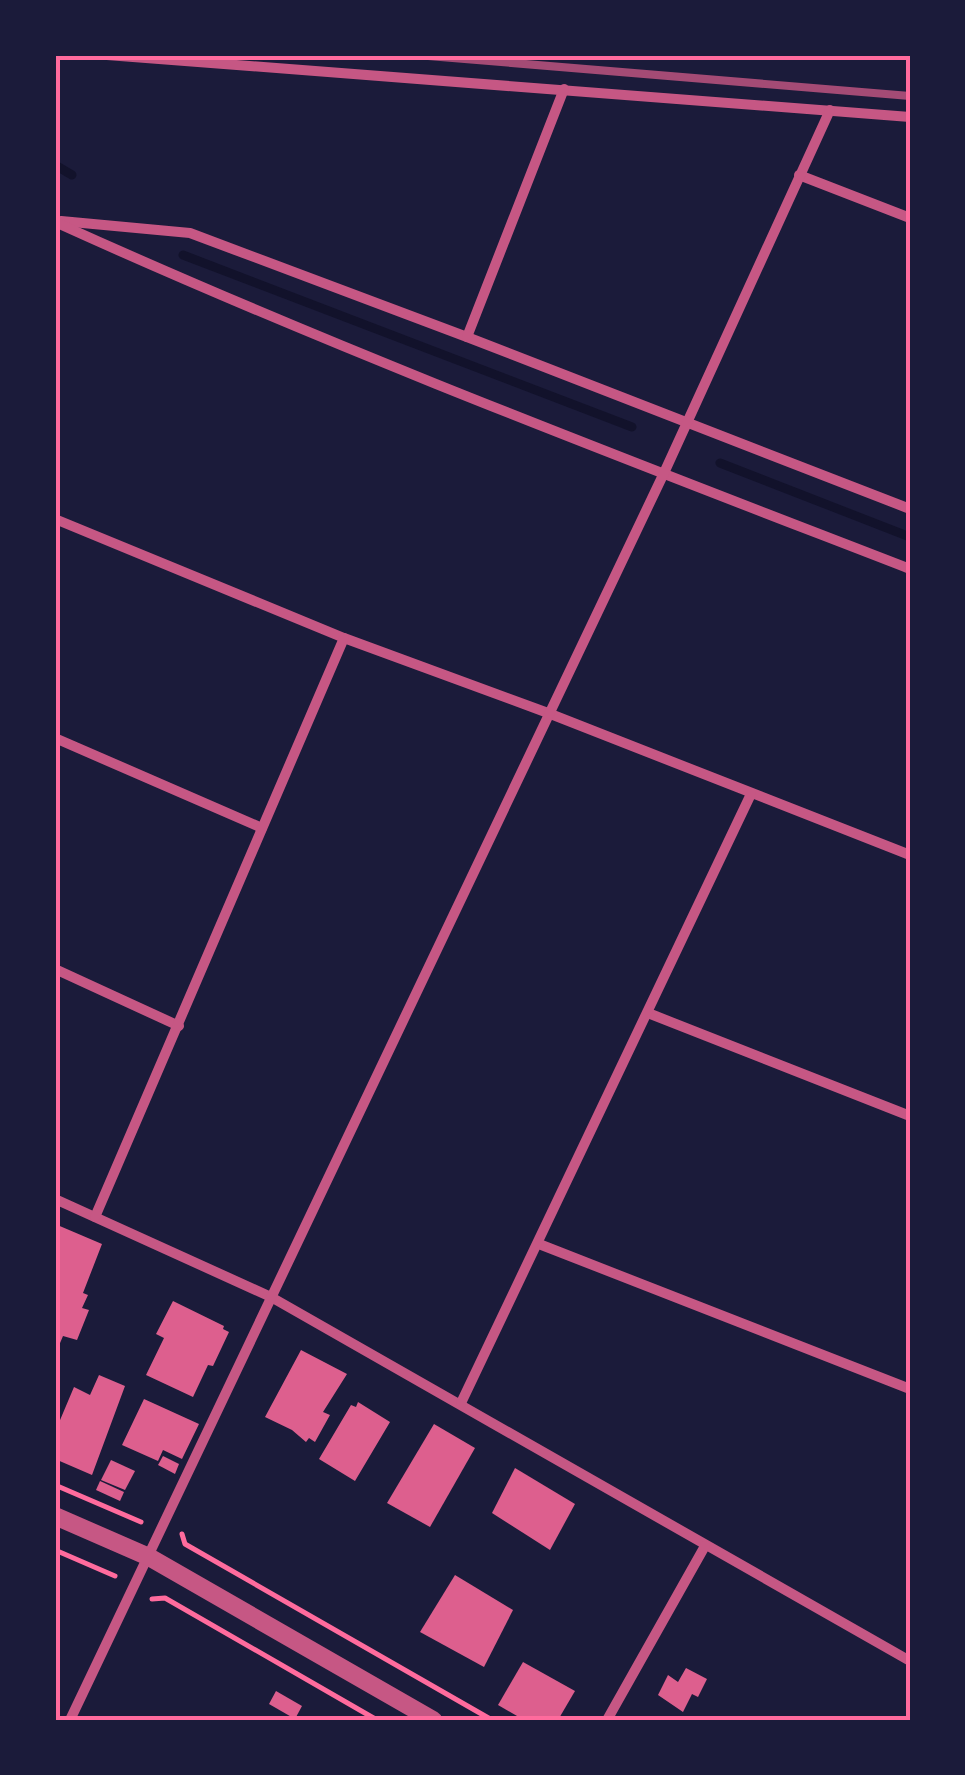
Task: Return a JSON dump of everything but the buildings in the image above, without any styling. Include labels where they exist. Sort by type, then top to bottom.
[{"type":"street","points":[[107,55],[910,117]]},
{"type":"street","points":[[467,336],[564,89]]},
{"type":"street","points":[[70,1720],[664,474],[830,110]]},
{"type":"street","points":[[799,176],[910,218]]},
{"type":"street","points":[[55,221],[190,234],[467,336],[910,508]]},
{"type":"street","points":[[55,221],[169,274],[910,569]]},
{"type":"street","points":[[55,519],[344,638],[910,855]]},
{"type":"street","points":[[96,1216],[344,638]]},
{"type":"street","points":[[55,738],[262,828]]},
{"type":"street","points":[[462,1403],[751,794]]},
{"type":"street","points":[[55,970],[179,1026]]},
{"type":"street","points":[[648,1012],[910,1116]]},
{"type":"street","points":[[55,1199],[271,1297],[910,1661]]},
{"type":"street","points":[[539,1244],[910,1389]]},
{"type":"street","points":[[55,1516],[149,1557],[433,1720]]},
{"type":"street","points":[[607,1720],[705,1546]]},
{"type":"path","points":[[55,1485],[141,1522]]},
{"type":"path","points":[[182,1532],[185,1544],[492,1720]]},
{"type":"path","points":[[55,1550],[118,1578]]},
{"type":"path","points":[[152,1599],[165,1598],[376,1720]]},
{"type":"waterway","points":[[55,165],[72,175]]},
{"type":"waterway","points":[[183,255],[632,427]]},
{"type":"waterway","points":[[720,463],[910,537]]},
{"type":"railway","points":[[416,55],[910,96]]}]
